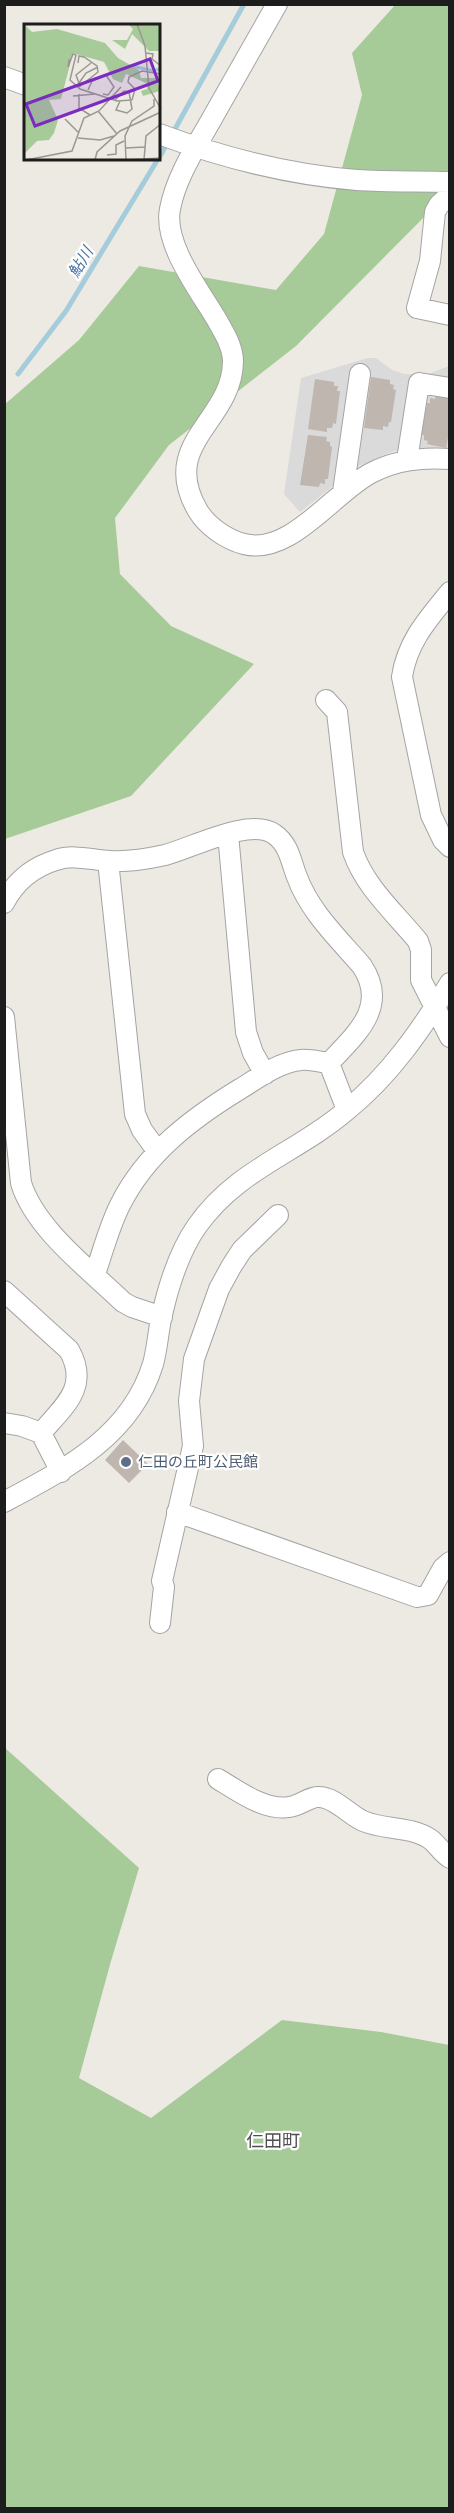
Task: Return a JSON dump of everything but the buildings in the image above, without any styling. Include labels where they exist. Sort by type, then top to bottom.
[{"type":"street","points":[[277,4],[187,144],[169,211],[176,249],[228,339],[233,360],[230,380],[223,400],[199,432],[189,455],[187,482],[195,506],[201,516],[221,534],[239,543],[258,546],[271,545],[305,524],[343,492],[372,473],[407,460],[450,459]]},
{"type":"street","points":[[4,77],[24,84]]},
{"type":"street","points":[[160,134],[187,144],[283,169],[356,180],[450,182]]},
{"type":"street","points":[[450,195],[435,212],[430,261],[417,308],[450,315]]},
{"type":"street","points":[[343,492],[360,374]]},
{"type":"street","points":[[407,460],[419,383],[450,388]]},
{"type":"street","points":[[450,592],[415,636],[404,662],[402,677],[431,815],[436,828],[450,847]]},
{"type":"street","points":[[326,700],[337,712],[353,852],[358,866],[366,880],[418,941],[421,950],[422,980],[434,1009],[450,1037]]},
{"type":"street","points":[[4,903],[24,878],[55,860],[79,857],[128,861],[163,855],[252,827],[273,833],[288,851],[296,876],[309,902],[368,975],[372,998],[365,1023],[329,1063]]},
{"type":"street","points":[[228,834],[246,1032],[253,1053],[265,1074]]},
{"type":"street","points":[[108,861],[135,1114],[142,1130],[158,1152]]},
{"type":"street","points":[[4,1502],[60,1472],[96,1448],[131,1410],[144,1388],[153,1363],[173,1274],[196,1227],[212,1207],[260,1166],[317,1132],[347,1110],[385,1074],[410,1044],[450,983]]},
{"type":"street","points":[[4,1017],[21,1183],[30,1205],[44,1226],[132,1307],[162,1317]]},
{"type":"street","points":[[95,1274],[120,1205],[158,1152],[180,1129],[204,1111],[284,1065],[302,1060],[329,1063]]},
{"type":"street","points":[[329,1063],[347,1110]]},
{"type":"street","points":[[160,1623],[164,1587],[162,1581],[193,1446],[189,1401],[194,1359],[219,1289],[231,1267],[242,1250],[278,1215]]},
{"type":"street","points":[[4,1291],[69,1350],[76,1362],[78,1375],[71,1397],[40,1433]]},
{"type":"street","points":[[4,1423],[22,1426],[40,1433],[60,1472]]},
{"type":"street","points":[[177,1512],[417,1597],[428,1595],[442,1568],[450,1562]]},
{"type":"street","points":[[218,1779],[260,1802],[286,1808],[321,1797],[378,1827],[430,1839],[450,1858]]},
{"type":"shaded area","points":[[368,358],[376,358],[392,370],[404,374],[426,375],[449,366],[449,450],[427,448],[394,451],[359,466],[300,512],[284,494],[301,378]]},
{"type":"green space","points":[[396,4],[449,5],[449,202],[442,199],[296,346],[169,445],[115,518],[120,574],[171,626],[254,664],[131,796],[5,839],[4,405],[79,340],[139,266],[276,290],[324,234],[362,95],[352,53]]},
{"type":"green space","points":[[4,1747],[139,1868],[79,2078],[151,2118],[282,2020],[381,2032],[449,2045],[449,2508],[5,2508]]},
{"type":"waterway","name":"鮎川","points":[[160,156],[244,4]]},
{"type":"waterway","name":"鮎川","points":[[18,374],[66,311],[157,160]]},
{"type":"place","name":"仁田の丘町公民館","points":[[126,1462]]},
{"type":"district","name":"仁田町","points":[[273,2141]]}]
